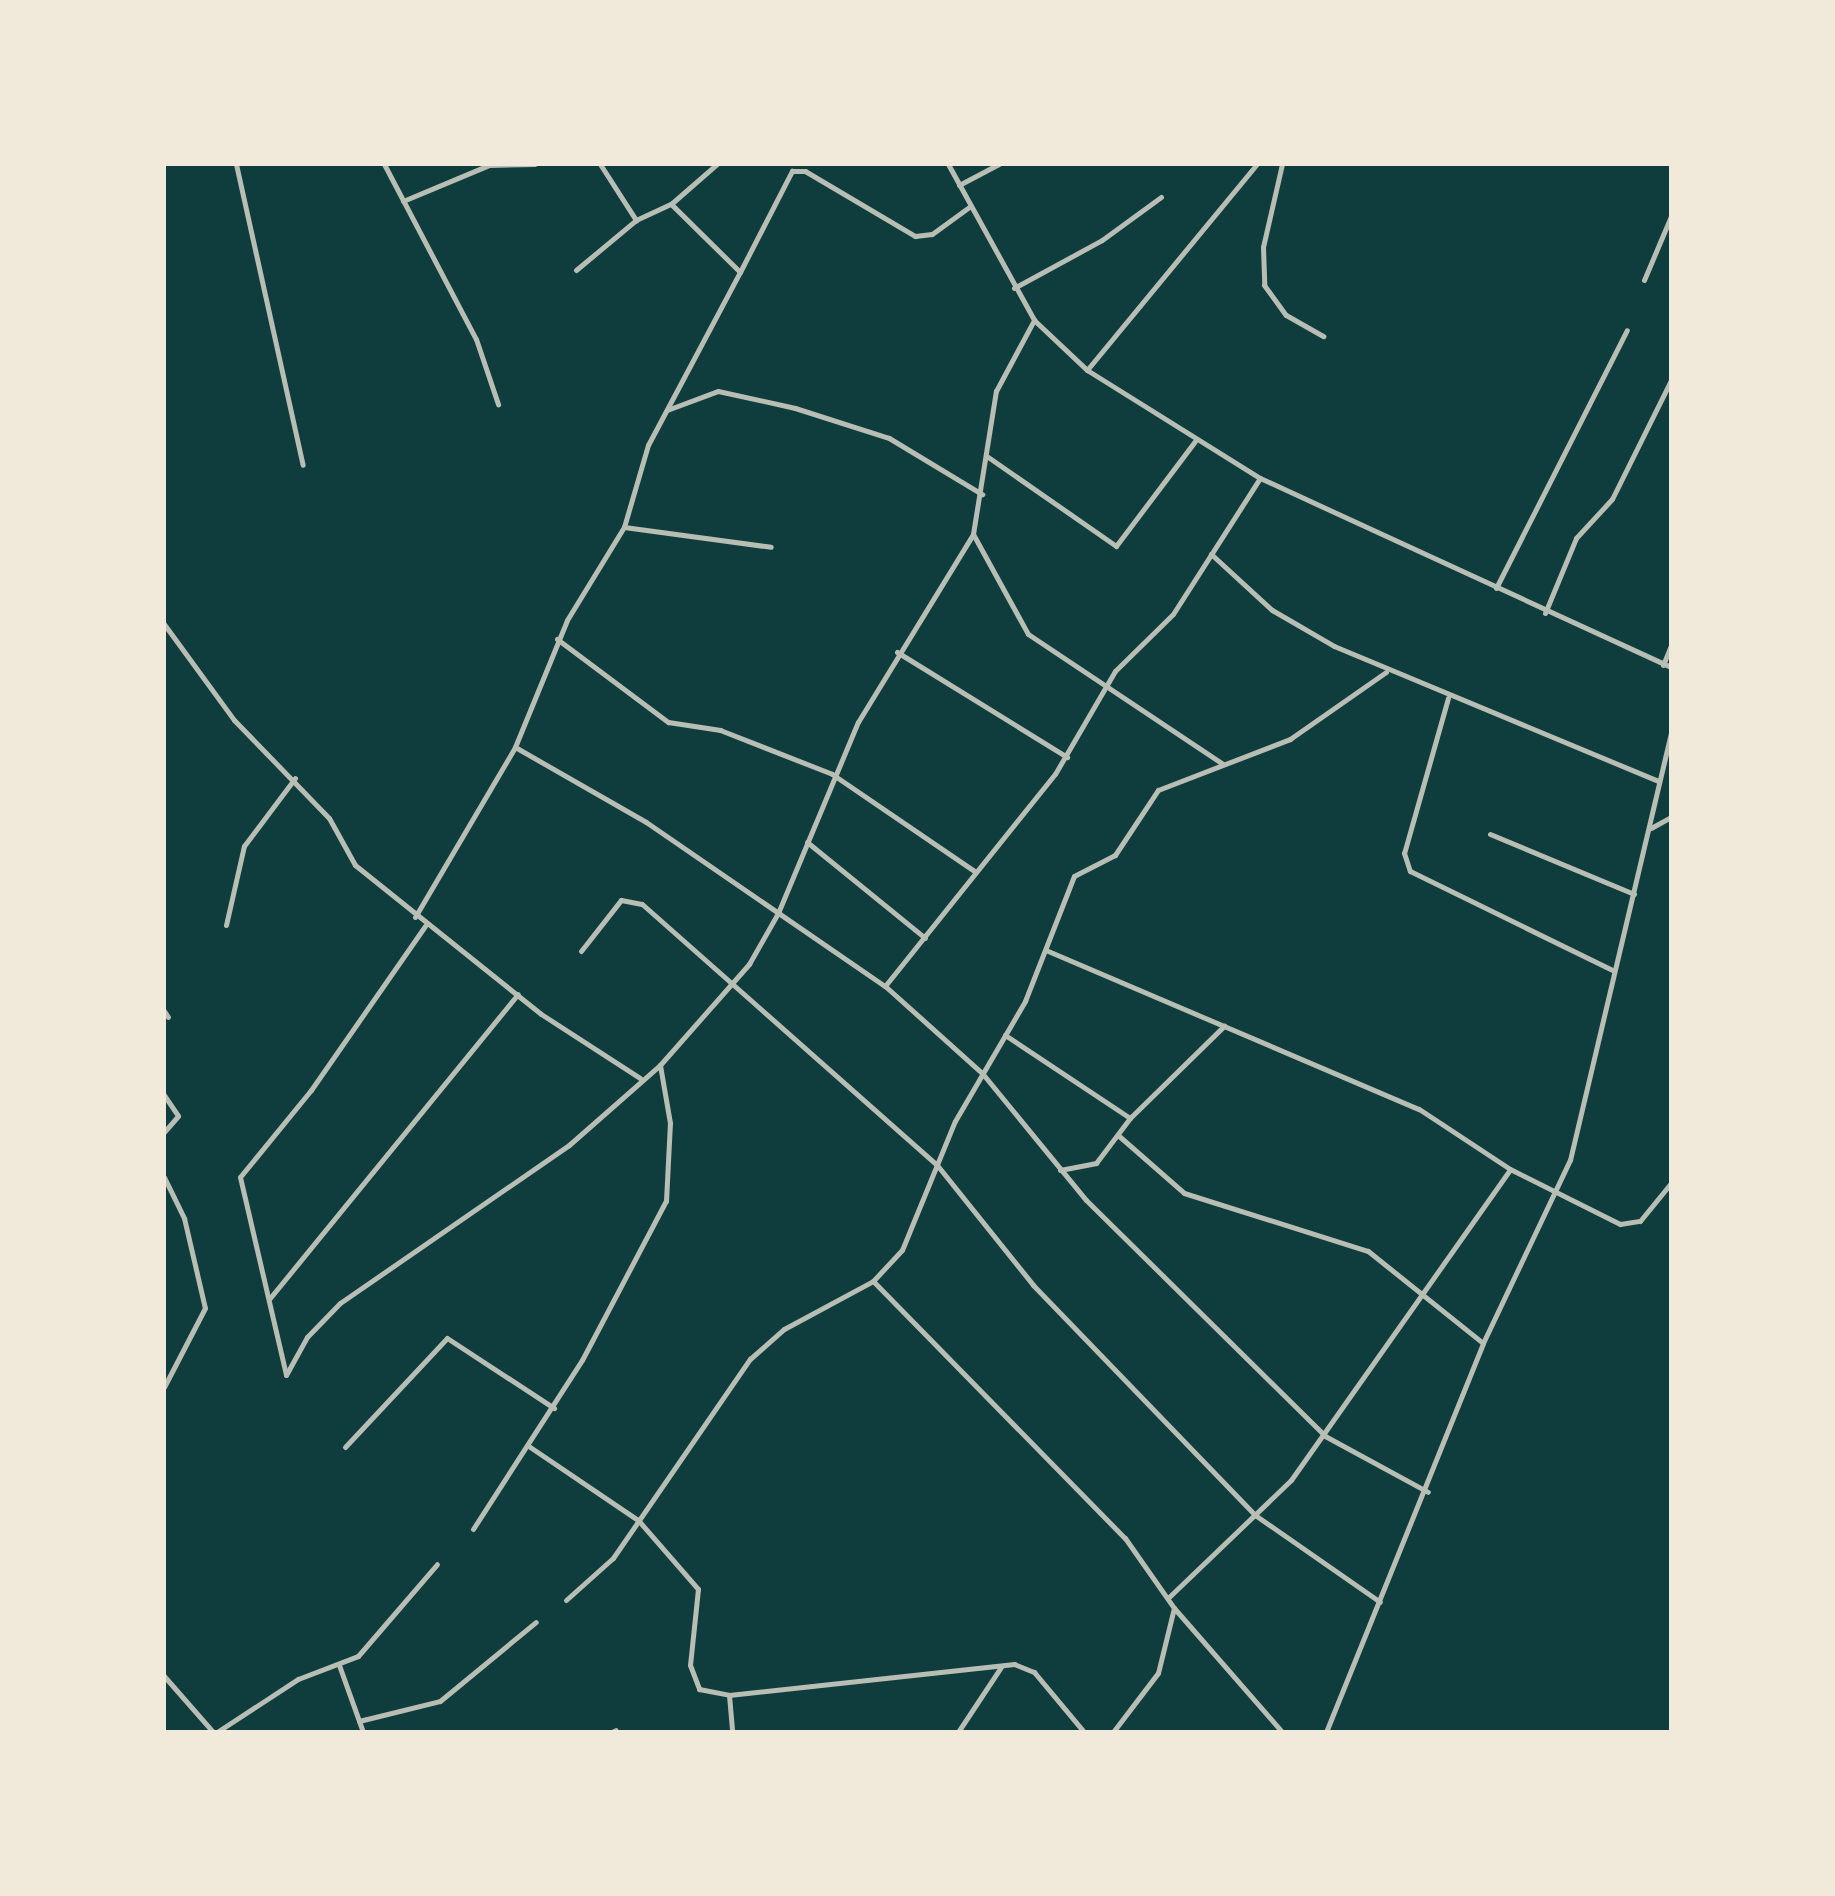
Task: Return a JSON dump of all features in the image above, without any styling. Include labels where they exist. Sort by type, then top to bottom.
[{"type":"street","points":[[236,164],[303,465]]},
{"type":"street","points":[[384,164],[476,339],[498,404]]},
{"type":"street","points":[[403,201],[489,165],[535,164]]},
{"type":"street","points":[[600,164],[636,220]]},
{"type":"street","points":[[576,270],[636,220],[671,204],[717,164]]},
{"type":"street","points":[[948,164],[1034,320],[1087,370],[1195,441],[1260,478],[1545,613],[1671,667]]},
{"type":"street","points":[[959,185],[999,164]]},
{"type":"street","points":[[1087,370],[1257,164]]},
{"type":"street","points":[[1282,164],[1263,247],[1264,285],[1286,315],[1323,336]]},
{"type":"street","points":[[415,917],[515,747],[557,639],[624,527],[638,468],[792,171],[805,171],[915,236],[932,234],[969,207]]},
{"type":"street","points":[[1014,288],[1102,240],[1161,197]]},
{"type":"street","points":[[671,204],[740,272]]},
{"type":"street","points":[[1644,280],[1671,216]]},
{"type":"street","points":[[425,926],[311,1090],[240,1177],[290,1375],[307,1337],[340,1303],[569,1145],[640,1078],[660,1065],[732,985],[778,913],[832,774],[897,652],[973,534],[1003,370],[1034,320]]},
{"type":"street","points":[[1496,588],[1627,330]]},
{"type":"street","points":[[1545,613],[1576,538],[1612,499],[1671,380]]},
{"type":"street","points":[[666,410],[718,391],[795,408],[889,438],[982,494]]},
{"type":"street","points":[[988,457],[1116,546],[1195,441]]},
{"type":"street","points":[[885,986],[1067,757],[1106,688],[1173,614],[1260,478]]},
{"type":"street","points":[[624,527],[771,547]]},
{"type":"street","points":[[973,534],[1021,626],[1106,688],[1224,764]]},
{"type":"street","points":[[1211,554],[1272,610],[1386,672],[1658,781]]},
{"type":"street","points":[[164,624],[234,720],[295,778],[336,829],[347,856],[425,926],[640,1078]]},
{"type":"street","points":[[557,639],[668,722],[710,726],[832,774],[974,871]]},
{"type":"street","points":[[1663,665],[1671,645]]},
{"type":"street","points":[[897,652],[1067,757]]},
{"type":"street","points":[[566,1600],[605,1567],[750,1359],[784,1329],[873,1281],[902,1250],[937,1165],[982,1073],[1048,951],[1074,876],[1115,855],[1158,790],[1290,739],[1386,672]]},
{"type":"street","points":[[1448,698],[1404,853],[1410,871],[1614,971]]},
{"type":"street","points":[[1326,1732],[1428,1492],[1483,1343],[1556,1197],[1634,894],[1671,732]]},
{"type":"street","points":[[515,747],[646,822],[885,986],[982,1073],[1059,1170],[1325,1436],[1428,1492]]},
{"type":"street","points":[[1663,766],[1671,767]]},
{"type":"street","points":[[226,925],[244,846],[295,778]]},
{"type":"street","points":[[1650,828],[1671,817]]},
{"type":"street","points":[[1490,834],[1634,894]]},
{"type":"street","points":[[807,842],[925,938]]},
{"type":"street","points":[[581,951],[616,904],[633,900],[937,1165],[1033,1285],[1255,1515],[1380,1602]]},
{"type":"street","points":[[1048,951],[1419,1109],[1556,1197],[1620,1224],[1640,1221],[1668,1198],[1671,1183]]},
{"type":"street","points":[[270,1299],[518,994]]},
{"type":"street","points":[[1059,1170],[1089,1168],[1119,1136],[1130,1118],[1225,1026]]},
{"type":"street","points":[[1005,1035],[1130,1118]]},
{"type":"street","points":[[473,1529],[554,1408],[666,1201],[669,1110],[660,1065]]},
{"type":"street","points":[[164,1095],[178,1116],[164,1132]]},
{"type":"street","points":[[1119,1136],[1184,1193],[1345,1240],[1483,1343]]},
{"type":"street","points":[[1169,1597],[1255,1515],[1325,1436],[1420,1293],[1510,1169]]},
{"type":"street","points":[[164,1177],[184,1218],[205,1308],[164,1387]]},
{"type":"street","points":[[873,1281],[1125,1538],[1174,1608],[1282,1732]]},
{"type":"street","points":[[345,1447],[447,1338],[554,1408]]},
{"type":"street","points":[[530,1447],[638,1520],[698,1589],[691,1679],[699,1689],[729,1695],[1001,1667],[1034,1672],[1084,1732]]},
{"type":"street","points":[[164,1676],[215,1732],[298,1679],[339,1665],[373,1643],[437,1564]]},
{"type":"street","points":[[1113,1732],[1158,1673],[1174,1608]]},
{"type":"street","points":[[359,1721],[440,1701],[536,1622]]},
{"type":"street","points":[[339,1665],[363,1732]]},
{"type":"street","points":[[958,1732],[1001,1667]]},
{"type":"street","points":[[729,1695],[732,1732]]}]
